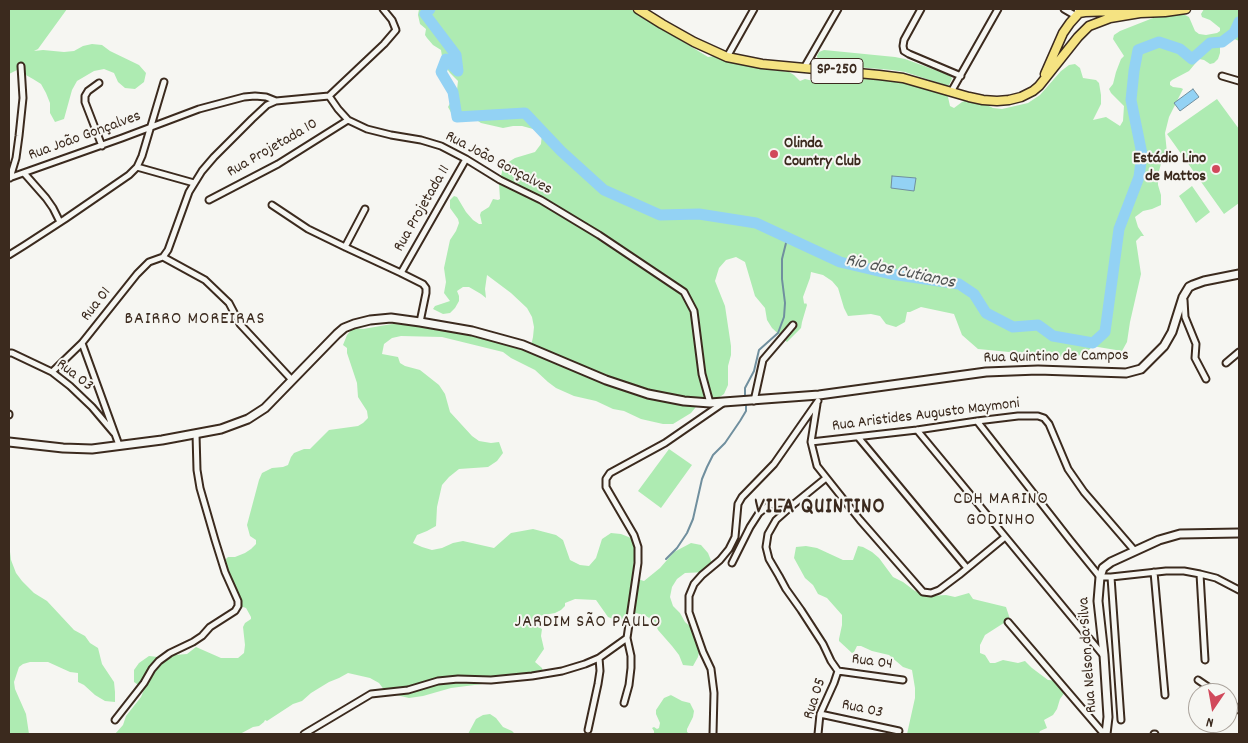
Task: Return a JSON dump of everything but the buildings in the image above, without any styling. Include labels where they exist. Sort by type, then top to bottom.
[{"type":"main road","name":"SP-250","points":[[638,9],[694,42],[727,57],[762,64],[903,78],[983,100],[1021,98],[1033,91],[1089,26]]},
{"type":"main road","points":[[1081,11],[1140,13],[1186,9]]},
{"type":"main road","points":[[1081,11],[1080,23],[1089,26],[1110,18],[1140,13]]},
{"type":"main road","points":[[1081,11],[1091,18],[1089,26]]},
{"type":"main road","points":[[1039,86],[1063,33],[1081,11]]},
{"type":"main road","points":[[1185,293],[1189,287],[1197,283],[1239,274]]},
{"type":"main road","name":"Rua Quintino de Campos","points":[[9,442],[92,449],[221,429],[248,419],[265,408],[336,334],[344,328],[370,320],[391,318],[472,331],[523,345],[606,380],[648,394],[684,401],[723,403],[818,398],[986,372],[1038,370],[1134,372],[1142,369],[1153,359],[1168,340],[1185,293]]},
{"type":"main road","name":"Rua Nelson da Silva","points":[[1105,734],[1108,717],[1098,601],[1100,576],[1103,568],[1134,550],[1180,534],[1239,534]]},
{"type":"street","points":[[329,96],[384,44],[396,30],[384,9]]},
{"type":"street","points":[[727,57],[754,9]]},
{"type":"street","points":[[804,68],[838,9]]},
{"type":"street","points":[[921,9],[904,40],[904,51],[960,76]]},
{"type":"street","points":[[951,92],[998,9]]},
{"type":"street","points":[[1064,9],[1081,11]]},
{"type":"street","points":[[9,178],[16,158],[19,136],[23,98],[21,66]]},
{"type":"street","points":[[1222,76],[1239,81]]},
{"type":"street","points":[[9,255],[129,175],[137,167],[164,82]]},
{"type":"street","points":[[98,83],[88,91],[84,102],[102,146]]},
{"type":"street","name":"Rua João Gonçalves","points":[[9,178],[102,146],[198,109],[244,97],[266,97],[276,101],[329,96],[348,120],[367,129],[441,146],[500,180],[541,200],[600,235],[684,292],[694,311],[702,374],[710,403]]},
{"type":"street","points":[[276,101],[267,105],[252,119],[202,171],[189,192],[168,250],[163,256],[205,280],[229,303],[240,324],[292,380]]},
{"type":"street","name":"Rua Projetada 10","points":[[209,200],[278,164],[348,120]]},
{"type":"street","name":"Rua Projetada 11","points":[[402,272],[466,159]]},
{"type":"street","points":[[137,167],[194,183]]},
{"type":"street","points":[[24,173],[46,198],[60,222]]},
{"type":"street","points":[[272,206],[308,229],[402,272],[423,284],[426,288],[426,293],[420,322]]},
{"type":"street","points":[[345,247],[365,209]]},
{"type":"street","name":"Rua 01","points":[[52,372],[82,343],[137,274],[149,262],[163,256]]},
{"type":"street","points":[[1185,293],[1185,317],[1196,344],[1195,358],[1206,379]]},
{"type":"street","points":[[753,401],[763,360],[793,325]]},
{"type":"street","points":[[82,343],[119,445]]},
{"type":"street","points":[[1226,363],[1239,352]]},
{"type":"street","name":"Rua 03","points":[[9,353],[52,372],[92,407],[114,433]]},
{"type":"street","points":[[818,398],[811,442],[817,466],[860,520],[923,592],[931,593],[939,590],[1005,537]]},
{"type":"street","points":[[713,734],[714,693],[712,669],[703,652],[689,612],[689,596],[694,584],[729,549],[735,537],[738,504],[742,497],[774,464],[818,398]]},
{"type":"street","points":[[624,703],[631,668],[631,656],[627,638],[638,564],[638,547],[634,535],[606,487],[606,479],[610,472],[665,443],[723,403]]},
{"type":"street","name":"Rua Aristides Augusto Maymoni","points":[[811,442],[1018,416],[1038,416],[1044,418],[1049,424],[1068,469],[1084,492],[1134,550]]},
{"type":"street","points":[[977,421],[1100,576],[1111,577],[1154,572],[1184,572],[1216,578],[1239,590]]},
{"type":"street","points":[[917,430],[1104,655]]},
{"type":"street","points":[[115,720],[159,661],[202,636],[210,627],[235,611],[238,606],[238,601],[215,540],[200,488],[197,470],[196,434]]},
{"type":"street","points":[[858,437],[967,568]]},
{"type":"street","points":[[826,478],[776,520],[768,534],[766,547],[769,559],[838,671]]},
{"type":"street","points":[[732,563],[759,512],[769,505],[780,503],[794,504]]},
{"type":"street","points":[[1154,572],[1165,695]]},
{"type":"street","points":[[1200,574],[1205,660]]},
{"type":"street","points":[[1111,577],[1121,720]]},
{"type":"street","points":[[1008,622],[1105,734]]},
{"type":"street","points":[[304,734],[371,694],[408,690],[438,681],[458,679],[492,680],[562,671],[599,658],[627,638]]},
{"type":"street","points":[[588,730],[600,671],[599,658]]},
{"type":"street","name":"Rua 04","points":[[838,671],[903,680]]},
{"type":"street","name":"Rua 05","points":[[818,734],[820,714],[838,671]]},
{"type":"street","points":[[1198,680],[1202,683]]},
{"type":"street","name":"Rua 03","points":[[820,714],[899,731]]},
{"type":"green space","points":[[9,9],[67,9],[38,49],[34,51],[64,52],[74,51],[92,44],[102,45],[139,65],[146,73],[144,82],[135,89],[125,88],[118,82],[114,73],[104,69],[94,71],[77,81],[72,90],[64,119],[55,122],[50,113],[50,103],[41,84],[17,70],[9,74]]},
{"type":"green space","points":[[419,9],[630,9],[708,57],[715,56],[771,70],[789,72],[800,81],[805,79],[813,81],[864,71],[942,90],[948,97],[950,106],[954,108],[967,100],[979,101],[993,108],[1002,109],[1028,103],[1040,95],[1061,71],[1069,65],[1075,64],[1080,68],[1083,78],[1096,80],[1099,83],[1101,104],[1093,120],[1106,117],[1120,126],[1123,121],[1124,106],[1109,89],[1113,84],[1121,59],[1124,56],[1113,39],[1114,35],[1153,18],[1177,14],[1189,17],[1195,31],[1199,34],[1217,33],[1220,31],[1220,28],[1210,20],[1202,17],[1201,14],[1204,9],[1239,9],[1239,41],[1232,38],[1224,39],[1220,43],[1218,59],[1214,63],[1210,64],[1199,59],[1189,71],[1170,82],[1170,85],[1173,87],[1183,89],[1169,117],[1165,133],[1167,153],[1163,156],[1158,175],[1161,205],[1143,211],[1135,217],[1138,227],[1144,236],[1141,236],[1136,241],[1141,274],[1127,342],[1122,351],[1092,346],[1081,355],[1071,357],[1032,357],[1009,352],[978,349],[962,335],[954,314],[921,307],[907,312],[905,322],[896,327],[886,324],[880,316],[871,314],[848,316],[838,288],[823,275],[811,272],[803,297],[804,303],[807,305],[801,328],[787,342],[772,328],[767,320],[765,308],[755,296],[745,262],[736,257],[726,260],[719,268],[715,281],[725,306],[731,346],[728,385],[724,394],[715,400],[704,397],[691,413],[673,424],[663,424],[641,419],[596,401],[574,396],[556,388],[535,370],[503,352],[442,337],[401,336],[392,338],[384,344],[382,354],[398,357],[400,363],[420,370],[439,385],[445,394],[450,412],[472,436],[479,441],[499,442],[503,453],[497,461],[488,467],[459,469],[449,477],[442,485],[437,507],[436,526],[417,535],[413,543],[432,550],[463,541],[494,548],[511,533],[533,529],[556,535],[563,540],[570,560],[580,565],[589,566],[596,558],[602,539],[611,533],[621,534],[631,538],[636,547],[633,568],[634,578],[644,581],[660,568],[674,552],[691,543],[701,545],[708,553],[712,563],[706,572],[685,573],[677,579],[672,587],[670,597],[673,606],[693,629],[700,647],[698,657],[693,666],[683,665],[679,655],[658,630],[654,621],[646,616],[636,613],[618,621],[608,617],[596,600],[575,599],[565,603],[561,610],[539,616],[533,621],[534,625],[542,629],[541,636],[544,649],[535,662],[542,668],[543,672],[531,680],[451,688],[409,698],[385,691],[379,683],[370,678],[348,673],[329,682],[302,701],[293,704],[267,721],[265,720],[259,726],[240,734],[115,734],[141,697],[146,684],[140,686],[134,682],[134,670],[139,663],[149,656],[158,657],[160,662],[175,655],[187,654],[196,647],[221,658],[238,658],[244,653],[243,627],[251,617],[246,608],[233,608],[238,592],[225,569],[226,559],[245,553],[256,544],[256,540],[250,536],[247,525],[262,473],[272,468],[288,465],[294,453],[310,449],[329,430],[358,426],[368,418],[367,411],[358,397],[357,383],[347,348],[343,345],[347,335],[353,328],[363,329],[392,324],[422,325],[531,346],[534,327],[532,317],[527,308],[487,275],[486,298],[469,287],[463,287],[457,291],[459,301],[450,313],[443,314],[433,309],[435,306],[450,301],[444,293],[446,282],[444,268],[450,240],[459,223],[450,208],[450,200],[454,196],[457,197],[473,220],[482,224],[481,212],[489,207],[493,199],[500,199],[499,184],[502,166],[515,158],[535,152],[541,144],[542,133],[522,126],[503,128],[481,123],[472,117],[453,116],[448,107],[457,90],[458,81],[443,63],[441,50],[433,45],[425,35],[426,29],[420,24]]},
{"type":"green space","points":[[824,50],[905,59],[949,75],[952,78],[949,85],[945,85],[905,72],[821,64],[817,56],[819,52]]},
{"type":"green space","name":"Estádio Lino de Mattos","points":[[1217,99],[1239,129],[1239,203],[1224,214],[1167,134]]},
{"type":"green space","points":[[1192,186],[1210,212],[1196,223],[1179,196]]},
{"type":"green space","points":[[669,449],[692,465],[661,508],[638,491]]},
{"type":"green space","points":[[9,544],[11,560],[16,573],[22,581],[34,593],[47,601],[74,630],[85,636],[90,643],[98,648],[102,664],[114,682],[115,702],[105,701],[78,682],[78,673],[70,672],[48,662],[23,664],[19,667],[14,682],[15,689],[26,714],[29,734],[9,734]]},
{"type":"green space","points":[[858,546],[863,547],[879,558],[893,577],[915,591],[930,596],[946,595],[955,597],[969,593],[973,599],[1006,607],[1010,619],[985,635],[980,645],[980,653],[985,655],[990,663],[1003,660],[1018,663],[1025,661],[1048,680],[1061,681],[1065,692],[1053,715],[1044,720],[1047,728],[1040,731],[1039,734],[907,734],[915,698],[912,670],[903,667],[889,655],[861,646],[857,646],[852,653],[839,641],[842,615],[827,598],[818,594],[813,585],[805,578],[794,558],[796,547],[817,548],[843,560],[853,560]]},
{"type":"green space","points":[[671,695],[690,703],[694,711],[687,729],[687,732],[690,734],[654,734],[652,728],[659,728],[660,723],[656,710],[664,698]]},
{"type":"green space","points":[[490,714],[503,727],[515,734],[468,734],[476,719]]},
{"type":"water","points":[[1193,89],[1199,97],[1180,111],[1174,103]]},
{"type":"water","points":[[892,176],[916,178],[914,191],[891,188]]},
{"type":"waterway","name":"Rio dos Cutianos","points":[[430,9],[425,14],[456,55],[458,71],[446,59],[441,72],[453,92],[457,117],[525,113],[561,151],[604,190],[660,215],[699,214],[756,223],[840,262],[891,274],[959,284],[974,294],[986,313],[1013,327],[1038,325],[1053,336],[1093,343],[1105,332],[1119,229],[1139,177],[1142,154],[1131,100],[1138,50],[1159,42],[1180,49],[1192,59],[1210,43],[1222,42],[1234,33],[1239,22]]},
{"type":"waterway","points":[[745,398],[745,388],[754,371],[759,350],[778,333],[784,317],[782,259],[789,238]]},
{"type":"waterway","points":[[666,559],[677,548],[687,533],[693,519],[702,479],[707,467],[713,455],[725,443],[740,421],[746,411],[746,403]]},
{"type":"place","name":"Olinda Country Club","points":[[774,154]]},
{"type":"place","name":"Estádio Lino de Mattos","points":[[1216,169]]},
{"type":"district","name":"BAIRRO MOREIRAS","points":[[195,321]]},
{"type":"district","name":"VILA QUINTINO","points":[[820,509]]},
{"type":"district","name":"CDH MARINO GODINHO","points":[[1001,511]]},
{"type":"district","name":"JARDIM SÃO PAULO","points":[[588,624]]}]
